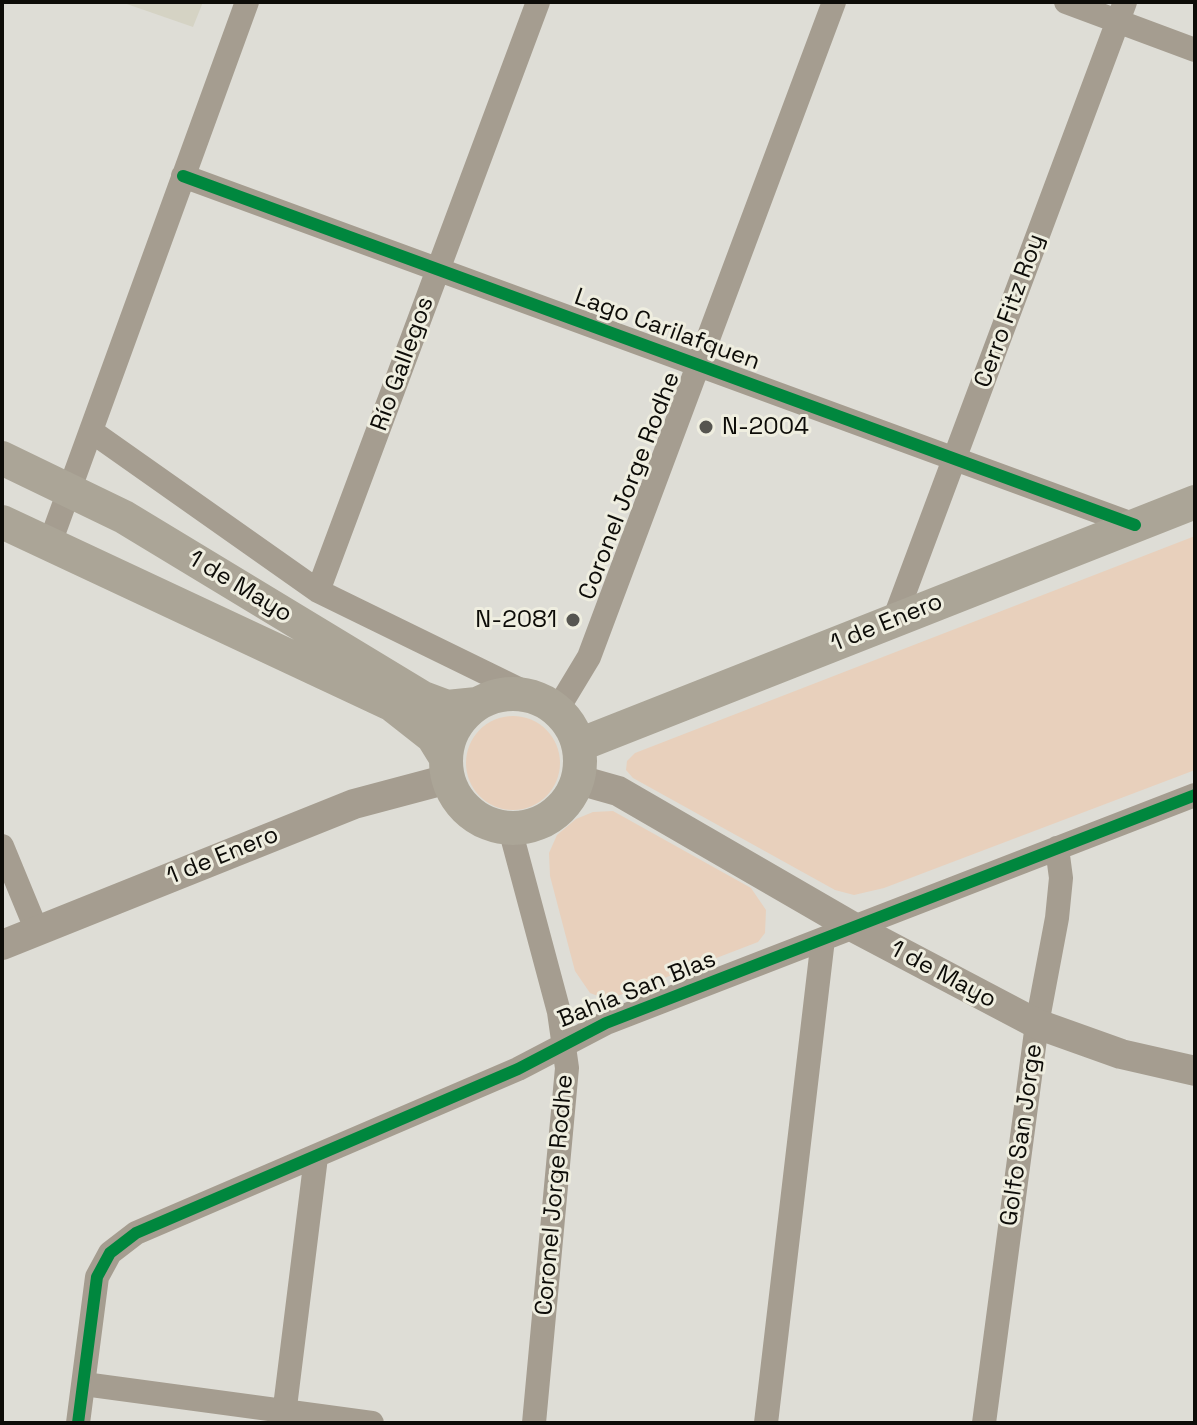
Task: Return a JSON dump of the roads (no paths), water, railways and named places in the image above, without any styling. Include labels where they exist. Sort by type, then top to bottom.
[{"type":"main road","name":"1 de Mayo","points":[[2,458],[124,517],[423,698],[447,707],[477,704]]},
{"type":"main road","name":"1 de Enero","points":[[579,745],[1195,502]]},
{"type":"main road","name":"1 de Mayo","points":[[2,522],[391,704],[433,737],[447,769]]},
{"type":"main road","points":[[518,694],[548,704],[571,726],[579,745],[579,780],[562,808],[548,820],[531,827],[510,829],[489,825],[471,814],[457,799],[447,769],[450,737],[461,718],[477,704],[497,696],[518,694]]},
{"type":"street","points":[[50,543],[247,2]]},
{"type":"street","name":"Río Gallegos","points":[[318,591],[538,2]]},
{"type":"street","name":"Coronel Jorge Rodhe","points":[[548,704],[585,667],[834,2]]},
{"type":"street","points":[[1066,2],[1121,12],[1195,50]]},
{"type":"street","name":"Cerro Fitz Roy","points":[[894,620],[1121,12]]},
{"type":"street","name":"Lago Carilafquen","points":[[183,176],[1135,525]]},
{"type":"street","name":"1 de Mayo","points":[[91,431],[318,591],[548,704]]},
{"type":"street","name":"1 de Enero","points":[[2,945],[447,769]]},
{"type":"street","name":"1 de Mayo","points":[[579,780],[618,791],[853,927],[1037,1024],[1121,1054],[1195,1071]]},
{"type":"street","name":"Bahía San Blas","points":[[84,1384],[97,1277],[110,1253],[136,1233],[518,1069],[565,1042],[1195,795]]},
{"type":"street","name":"Coronel Jorge Rodhe","points":[[510,829],[565,1042],[566,1096],[534,1423]]},
{"type":"street","points":[[2,846],[37,931]]},
{"type":"street","name":"Golfo San Jorge","points":[[984,1423],[1037,1024],[1058,905],[1061,878],[1057,848]]},
{"type":"street","points":[[766,1423],[823,939]]},
{"type":"street","points":[[284,1417],[316,1157]]},
{"type":"street","points":[[78,1423],[84,1384],[284,1417],[372,1423]]},
{"type":"place","name":"N-2004","points":[[706,427]]},
{"type":"place","name":"N-2081","points":[[573,620]]}]
